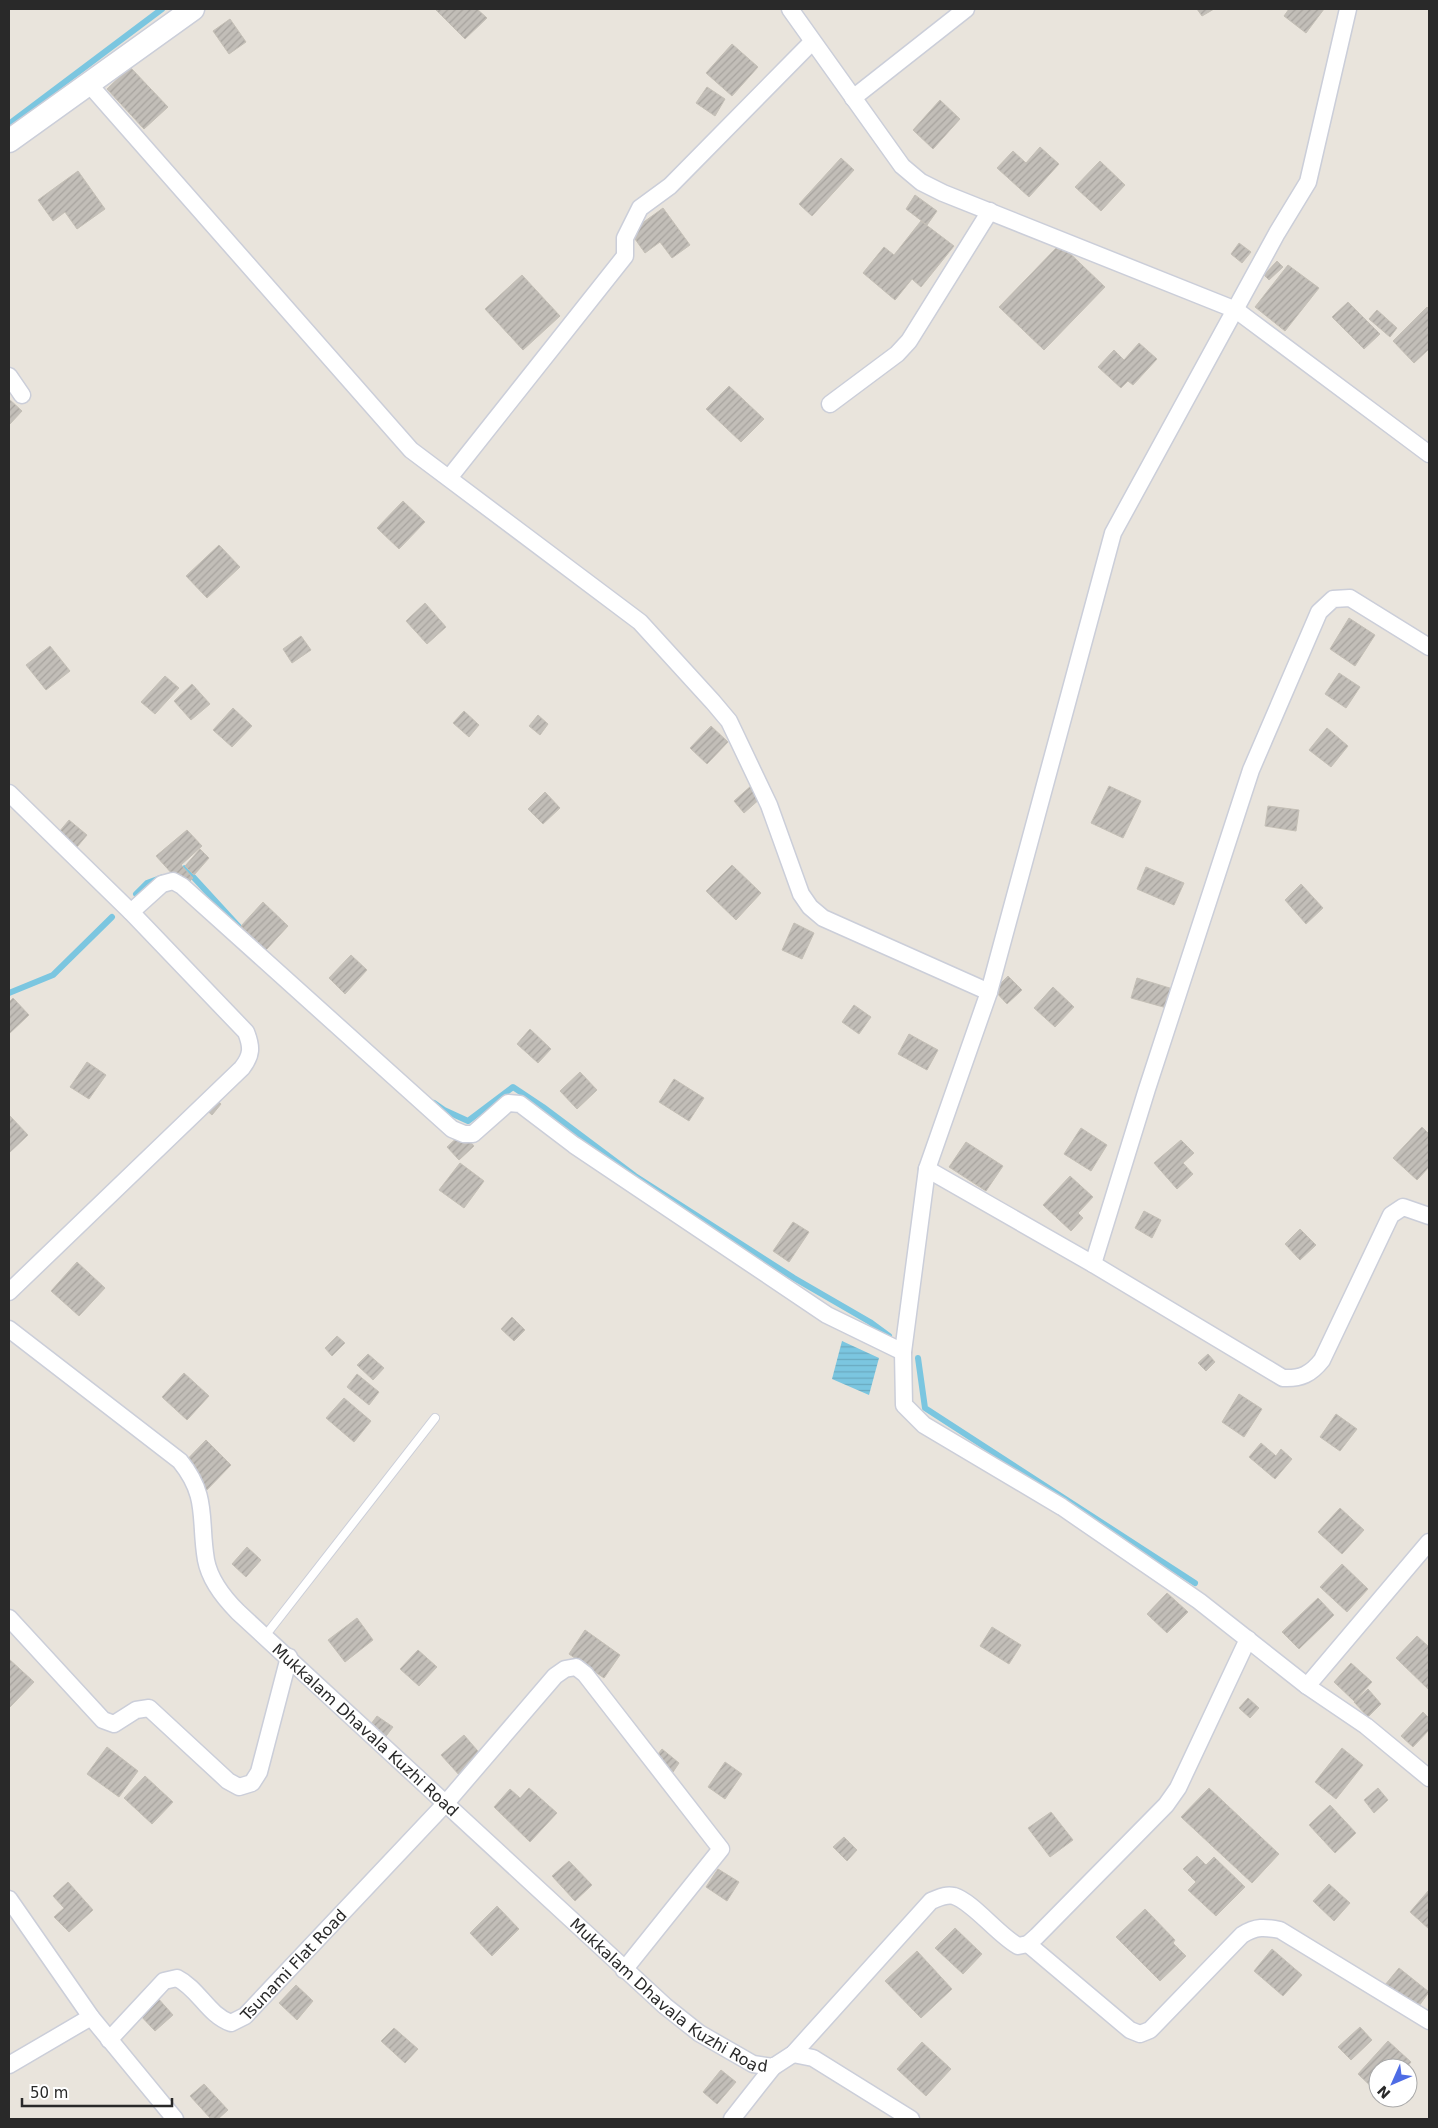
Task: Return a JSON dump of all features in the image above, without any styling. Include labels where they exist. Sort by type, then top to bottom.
[{"type":"main road","points":[[9,141],[193,9]]},
{"type":"street","points":[[790,9],[902,166],[921,182],[943,193],[1236,310],[1429,454]]},
{"type":"street","points":[[853,98],[966,9]]},
{"type":"street","points":[[1348,9],[1308,182],[1113,533],[988,992],[927,1169],[903,1352],[904,1404],[924,1425],[1062,1507],[1199,1601],[1307,1686],[1366,1726],[1429,1778]]},
{"type":"street","points":[[449,478],[625,256],[625,238],[640,208],[670,186],[812,42]]},
{"type":"street","points":[[88,83],[396,435],[412,450],[640,622],[724,714],[769,805],[801,894],[810,907],[823,918],[988,992]]},
{"type":"street","points":[[830,404],[898,354],[910,341],[990,211]]},
{"type":"street","points":[[9,376],[22,395]]},
{"type":"street","points":[[1093,1264],[1147,1089],[1251,770],[1319,612],[1333,599],[1350,598],[1429,647]]},
{"type":"street","points":[[9,793],[131,912],[246,1032],[252,1045],[249,1058],[242,1068],[9,1292]]},
{"type":"street","points":[[131,912],[162,884],[173,881],[182,886],[452,1129],[464,1134],[473,1134],[508,1102],[520,1104],[574,1145],[827,1315],[903,1352]]},
{"type":"street","points":[[927,1169],[1093,1264],[1283,1378],[1298,1379],[1312,1372],[1322,1360],[1391,1215],[1403,1207],[1429,1216]]},
{"type":"street","name":"Mukkalam Dhavala Kuzhi Road","points":[[9,1329],[180,1461],[194,1478],[199,1491],[206,1562],[224,1598],[624,1970],[699,2033],[753,2064],[773,2067],[793,2054],[931,1901],[943,1896],[954,1896],[964,1902],[1007,1940],[1018,1946],[1028,1944]]},
{"type":"street","points":[[1307,1686],[1429,1542]]},
{"type":"street","points":[[9,1618],[103,1720],[114,1724],[136,1710],[149,1708],[228,1781],[239,1787],[252,1783],[259,1772],[289,1658]]},
{"type":"street","points":[[1248,1638],[1178,1788],[1166,1805],[1028,1944],[1130,2030],[1140,2034],[1150,2030],[1242,1935],[1253,1928],[1264,1926],[1280,1930],[1429,2021]]},
{"type":"street","name":"Tsunami Flat Road","points":[[109,2040],[164,1981],[177,1978],[189,1984],[219,2019],[231,2022],[245,2016],[446,1803],[555,1676],[565,1669],[576,1667],[586,1674],[721,1849],[624,1970]]},
{"type":"street","points":[[9,1899],[91,2017],[174,2119]]},
{"type":"street","points":[[9,2065],[91,2017]]},
{"type":"street","points":[[793,2054],[813,2058],[911,2119]]},
{"type":"street","points":[[732,2119],[773,2067]]},
{"type":"lane","points":[[265,1636],[435,1418]]},
{"type":"water","points":[[842,1341],[879,1358],[869,1395],[832,1379]]},
{"type":"building","points":[[435,9],[477,9],[487,18],[465,39]]},
{"type":"building","points":[[1197,9],[1214,9],[1202,16]]},
{"type":"building","points":[[1289,9],[1324,9],[1306,33],[1284,16]]},
{"type":"building","points":[[230,19],[246,42],[229,54],[213,31]]},
{"type":"building","points":[[732,44],[758,67],[732,96],[706,73]]},
{"type":"building","points":[[130,67],[168,107],[144,129],[107,89]]},
{"type":"building","points":[[707,87],[725,99],[715,116],[696,103]]},
{"type":"building","points":[[940,100],[960,119],[933,149],[913,130]]},
{"type":"building","points":[[1040,147],[1059,164],[1029,197],[997,168],[1013,151],[1026,163]]},
{"type":"building","points":[[841,158],[854,170],[812,216],[799,204]]},
{"type":"building","points":[[1100,161],[1125,185],[1101,211],[1075,187]]},
{"type":"building","points":[[78,171],[105,209],[77,229],[65,212],[53,221],[38,200]]},
{"type":"building","points":[[915,195],[937,211],[927,225],[906,209]]},
{"type":"building","points":[[663,208],[690,245],[672,258],[660,242],[645,253],[630,232]]},
{"type":"building","points":[[921,221],[954,246],[921,287],[912,279],[895,300],[863,273],[884,247],[894,255]]},
{"type":"building","points":[[1239,243],[1251,252],[1242,263],[1231,254]]},
{"type":"building","points":[[1060,244],[1105,287],[1044,350],[999,307]]},
{"type":"building","points":[[1277,261],[1283,267],[1269,280],[1264,275]]},
{"type":"building","points":[[1288,265],[1319,288],[1285,331],[1255,307]]},
{"type":"building","points":[[522,275],[560,316],[523,350],[485,309]]},
{"type":"building","points":[[1348,302],[1380,334],[1364,349],[1332,317]]},
{"type":"building","points":[[1427,307],[1429,309],[1429,349],[1414,363],[1393,341]]},
{"type":"building","points":[[1377,310],[1397,328],[1390,337],[1369,319]]},
{"type":"building","points":[[1139,343],[1157,359],[1133,385],[1128,381],[1121,388],[1098,367],[1114,350],[1124,360]]},
{"type":"building","points":[[729,386],[764,419],[741,442],[706,409]]},
{"type":"building","points":[[9,399],[22,411],[9,425]]},
{"type":"building","points":[[403,501],[425,522],[399,549],[377,528]]},
{"type":"building","points":[[219,545],[240,567],[207,598],[186,576]]},
{"type":"building","points":[[425,603],[446,627],[427,644],[406,621]]},
{"type":"building","points":[[1349,618],[1375,635],[1355,666],[1330,649]]},
{"type":"building","points":[[301,636],[311,650],[292,663],[283,649]]},
{"type":"building","points":[[50,646],[70,671],[46,690],[26,665]]},
{"type":"building","points":[[1339,673],[1360,687],[1346,708],[1325,694]]},
{"type":"building","points":[[165,676],[179,688],[155,714],[141,702]]},
{"type":"building","points":[[192,684],[210,704],[191,720],[174,701]]},
{"type":"building","points":[[233,708],[252,726],[232,747],[213,730]]},
{"type":"building","points":[[464,711],[479,725],[469,737],[453,723]]},
{"type":"building","points":[[538,715],[548,724],[540,735],[529,726]]},
{"type":"building","points":[[711,726],[728,742],[707,764],[690,748]]},
{"type":"building","points":[[1327,728],[1348,746],[1331,767],[1309,750]]},
{"type":"building","points":[[752,785],[762,797],[744,813],[734,801]]},
{"type":"building","points":[[1109,786],[1141,801],[1123,838],[1091,823]]},
{"type":"building","points":[[545,792],[560,808],[543,824],[528,809]]},
{"type":"building","points":[[1268,806],[1299,810],[1296,831],[1265,826]]},
{"type":"building","points":[[69,820],[87,835],[72,853],[54,838]]},
{"type":"building","points":[[187,830],[202,846],[181,865],[193,878],[184,887],[156,856]]},
{"type":"building","points":[[200,849],[209,858],[194,875],[185,866]]},
{"type":"building","points":[[732,865],[761,893],[736,920],[706,891]]},
{"type":"building","points":[[1146,867],[1184,883],[1174,905],[1137,889]]},
{"type":"building","points":[[1301,884],[1323,908],[1306,924],[1285,900]]},
{"type":"building","points":[[263,902],[288,926],[266,950],[241,926]]},
{"type":"building","points":[[794,923],[814,933],[802,959],[782,950]]},
{"type":"building","points":[[351,955],[367,970],[345,994],[329,978]]},
{"type":"building","points":[[1008,976],[1022,990],[1007,1004],[994,990]]},
{"type":"building","points":[[1137,978],[1173,989],[1167,1008],[1131,998]]},
{"type":"building","points":[[1053,987],[1074,1007],[1055,1027],[1034,1008]]},
{"type":"building","points":[[13,998],[29,1015],[9,1034],[9,1002]]},
{"type":"building","points":[[854,1005],[871,1017],[859,1034],[842,1022]]},
{"type":"building","points":[[530,1029],[551,1049],[538,1063],[517,1044]]},
{"type":"building","points":[[909,1034],[938,1050],[927,1070],[898,1054]]},
{"type":"building","points":[[87,1062],[106,1075],[89,1099],[70,1087]]},
{"type":"building","points":[[580,1072],[597,1090],[577,1109],[560,1091]]},
{"type":"building","points":[[674,1079],[704,1098],[689,1121],[659,1102]]},
{"type":"building","points":[[211,1094],[221,1104],[212,1115],[201,1105]]},
{"type":"building","points":[[9,1115],[28,1135],[9,1153]]},
{"type":"building","points":[[1422,1127],[1429,1134],[1429,1167],[1417,1180],[1393,1158]]},
{"type":"building","points":[[1081,1128],[1107,1145],[1091,1171],[1064,1154]]},
{"type":"building","points":[[462,1133],[474,1146],[459,1160],[447,1147]]},
{"type":"building","points":[[1181,1140],[1194,1153],[1183,1163],[1193,1174],[1177,1189],[1154,1163]]},
{"type":"building","points":[[966,1142],[1003,1166],[986,1191],[949,1167]]},
{"type":"building","points":[[460,1163],[484,1181],[464,1208],[439,1190]]},
{"type":"building","points":[[1070,1176],[1093,1197],[1078,1213],[1083,1218],[1071,1231],[1043,1205]]},
{"type":"building","points":[[1144,1211],[1161,1220],[1152,1238],[1135,1228]]},
{"type":"building","points":[[793,1222],[809,1232],[789,1262],[773,1251]]},
{"type":"building","points":[[1300,1229],[1316,1245],[1300,1260],[1285,1244]]},
{"type":"building","points":[[77,1262],[105,1288],[79,1316],[51,1291]]},
{"type":"building","points":[[512,1317],[525,1330],[514,1341],[501,1329]]},
{"type":"building","points":[[337,1336],[345,1343],[332,1356],[325,1348]]},
{"type":"building","points":[[368,1354],[384,1368],[373,1380],[357,1365]]},
{"type":"building","points":[[1208,1354],[1215,1362],[1206,1371],[1198,1363]]},
{"type":"building","points":[[184,1373],[209,1396],[187,1420],[162,1397]]},
{"type":"building","points":[[357,1374],[379,1392],[369,1405],[347,1387]]},
{"type":"building","points":[[1239,1394],[1262,1409],[1244,1437],[1222,1422]]},
{"type":"building","points":[[344,1398],[371,1421],[354,1442],[326,1418]]},
{"type":"building","points":[[1336,1414],[1357,1429],[1340,1451],[1320,1437]]},
{"type":"building","points":[[206,1440],[231,1465],[201,1496],[176,1471]]},
{"type":"building","points":[[1261,1443],[1276,1456],[1281,1449],[1292,1459],[1275,1479],[1249,1457]]},
{"type":"building","points":[[1340,1508],[1364,1530],[1342,1554],[1318,1532]]},
{"type":"building","points":[[247,1547],[261,1560],[246,1577],[232,1564]]},
{"type":"building","points":[[1342,1564],[1368,1589],[1347,1612],[1320,1587]]},
{"type":"building","points":[[1167,1593],[1188,1612],[1167,1633],[1147,1614]]},
{"type":"building","points":[[1318,1598],[1334,1615],[1299,1649],[1282,1632]]},
{"type":"building","points":[[357,1618],[373,1640],[345,1662],[328,1640]]},
{"type":"building","points":[[992,1627],[1021,1645],[1009,1664],[980,1646]]},
{"type":"building","points":[[585,1630],[620,1655],[604,1678],[569,1654]]},
{"type":"building","points":[[1417,1636],[1429,1647],[1429,1690],[1396,1658]]},
{"type":"building","points":[[418,1650],[437,1667],[419,1686],[400,1669]]},
{"type":"building","points":[[9,1659],[34,1682],[10,1707],[9,1706]]},
{"type":"building","points":[[1351,1663],[1372,1682],[1354,1701],[1334,1682]]},
{"type":"building","points":[[1368,1689],[1381,1704],[1368,1717],[1354,1702]]},
{"type":"building","points":[[1248,1698],[1259,1708],[1250,1718],[1239,1708]]},
{"type":"building","points":[[1423,1712],[1429,1718],[1429,1730],[1413,1747],[1401,1736]]},
{"type":"building","points":[[377,1716],[393,1727],[383,1740],[368,1728]]},
{"type":"building","points":[[464,1735],[483,1757],[461,1777],[441,1755]]},
{"type":"building","points":[[107,1747],[138,1771],[119,1797],[87,1774]]},
{"type":"building","points":[[1342,1748],[1363,1765],[1336,1799],[1315,1782]]},
{"type":"building","points":[[662,1749],[679,1763],[673,1772],[655,1758]]},
{"type":"building","points":[[725,1762],[742,1774],[725,1799],[708,1787]]},
{"type":"building","points":[[145,1776],[173,1802],[152,1824],[124,1798]]},
{"type":"building","points":[[529,1788],[557,1813],[530,1842],[494,1807],[510,1789],[520,1798]]},
{"type":"building","points":[[1209,1788],[1279,1854],[1252,1883],[1181,1817]]},
{"type":"building","points":[[1378,1788],[1388,1800],[1374,1813],[1364,1800]]},
{"type":"building","points":[[1330,1805],[1356,1833],[1335,1853],[1309,1825]]},
{"type":"building","points":[[1051,1812],[1073,1840],[1050,1857],[1028,1828]]},
{"type":"building","points":[[844,1837],[857,1850],[847,1861],[833,1847]]},
{"type":"building","points":[[1197,1856],[1206,1865],[1214,1857],[1245,1887],[1216,1916],[1188,1890],[1196,1882],[1183,1869]]},
{"type":"building","points":[[569,1861],[592,1885],[575,1901],[552,1876]]},
{"type":"building","points":[[718,1869],[739,1882],[727,1901],[706,1887]]},
{"type":"building","points":[[68,1882],[93,1910],[69,1932],[54,1917],[64,1908],[53,1896]]},
{"type":"building","points":[[1329,1884],[1350,1903],[1334,1921],[1313,1901]]},
{"type":"building","points":[[1429,1890],[1429,1929],[1410,1912]]},
{"type":"building","points":[[497,1906],[519,1929],[492,1956],[470,1933]]},
{"type":"building","points":[[1145,1909],[1175,1940],[1173,1943],[1186,1956],[1160,1981],[1116,1937]]},
{"type":"building","points":[[955,1928],[982,1954],[963,1974],[935,1948]]},
{"type":"building","points":[[1272,1949],[1302,1975],[1283,1996],[1254,1971]]},
{"type":"building","points":[[917,1951],[952,1989],[921,2018],[885,1981]]},
{"type":"building","points":[[1399,1968],[1429,1992],[1416,2010],[1385,1985]]},
{"type":"building","points":[[296,1985],[313,2001],[297,2020],[279,2003]]},
{"type":"building","points":[[156,1996],[173,2015],[155,2031],[138,2013]]},
{"type":"building","points":[[1360,2027],[1372,2040],[1351,2060],[1338,2047]]},
{"type":"building","points":[[394,2028],[418,2049],[405,2063],[381,2041]]},
{"type":"building","points":[[1388,2041],[1407,2058],[1373,2058]]},
{"type":"building","points":[[922,2042],[951,2069],[926,2096],[897,2069]]},
{"type":"building","points":[[1368,2063],[1368,2084],[1358,2074]]},
{"type":"building","points":[[721,2070],[736,2082],[717,2104],[703,2092]]},
{"type":"building","points":[[204,2084],[228,2110],[218,2119],[211,2119],[190,2096]]},
{"type":"waterway","points":[[9,124],[162,9]]},
{"type":"waterway","points":[[176,871],[185,868],[241,929]]},
{"type":"waterway","points":[[136,894],[147,883],[163,877]]},
{"type":"waterway","points":[[9,993],[53,975],[112,917]]},
{"type":"waterway","points":[[434,1103],[444,1110],[468,1121],[513,1087],[543,1107],[635,1176],[794,1278],[870,1322],[889,1336]]},
{"type":"waterway","points":[[918,1358],[925,1408],[1195,1583]]}]
